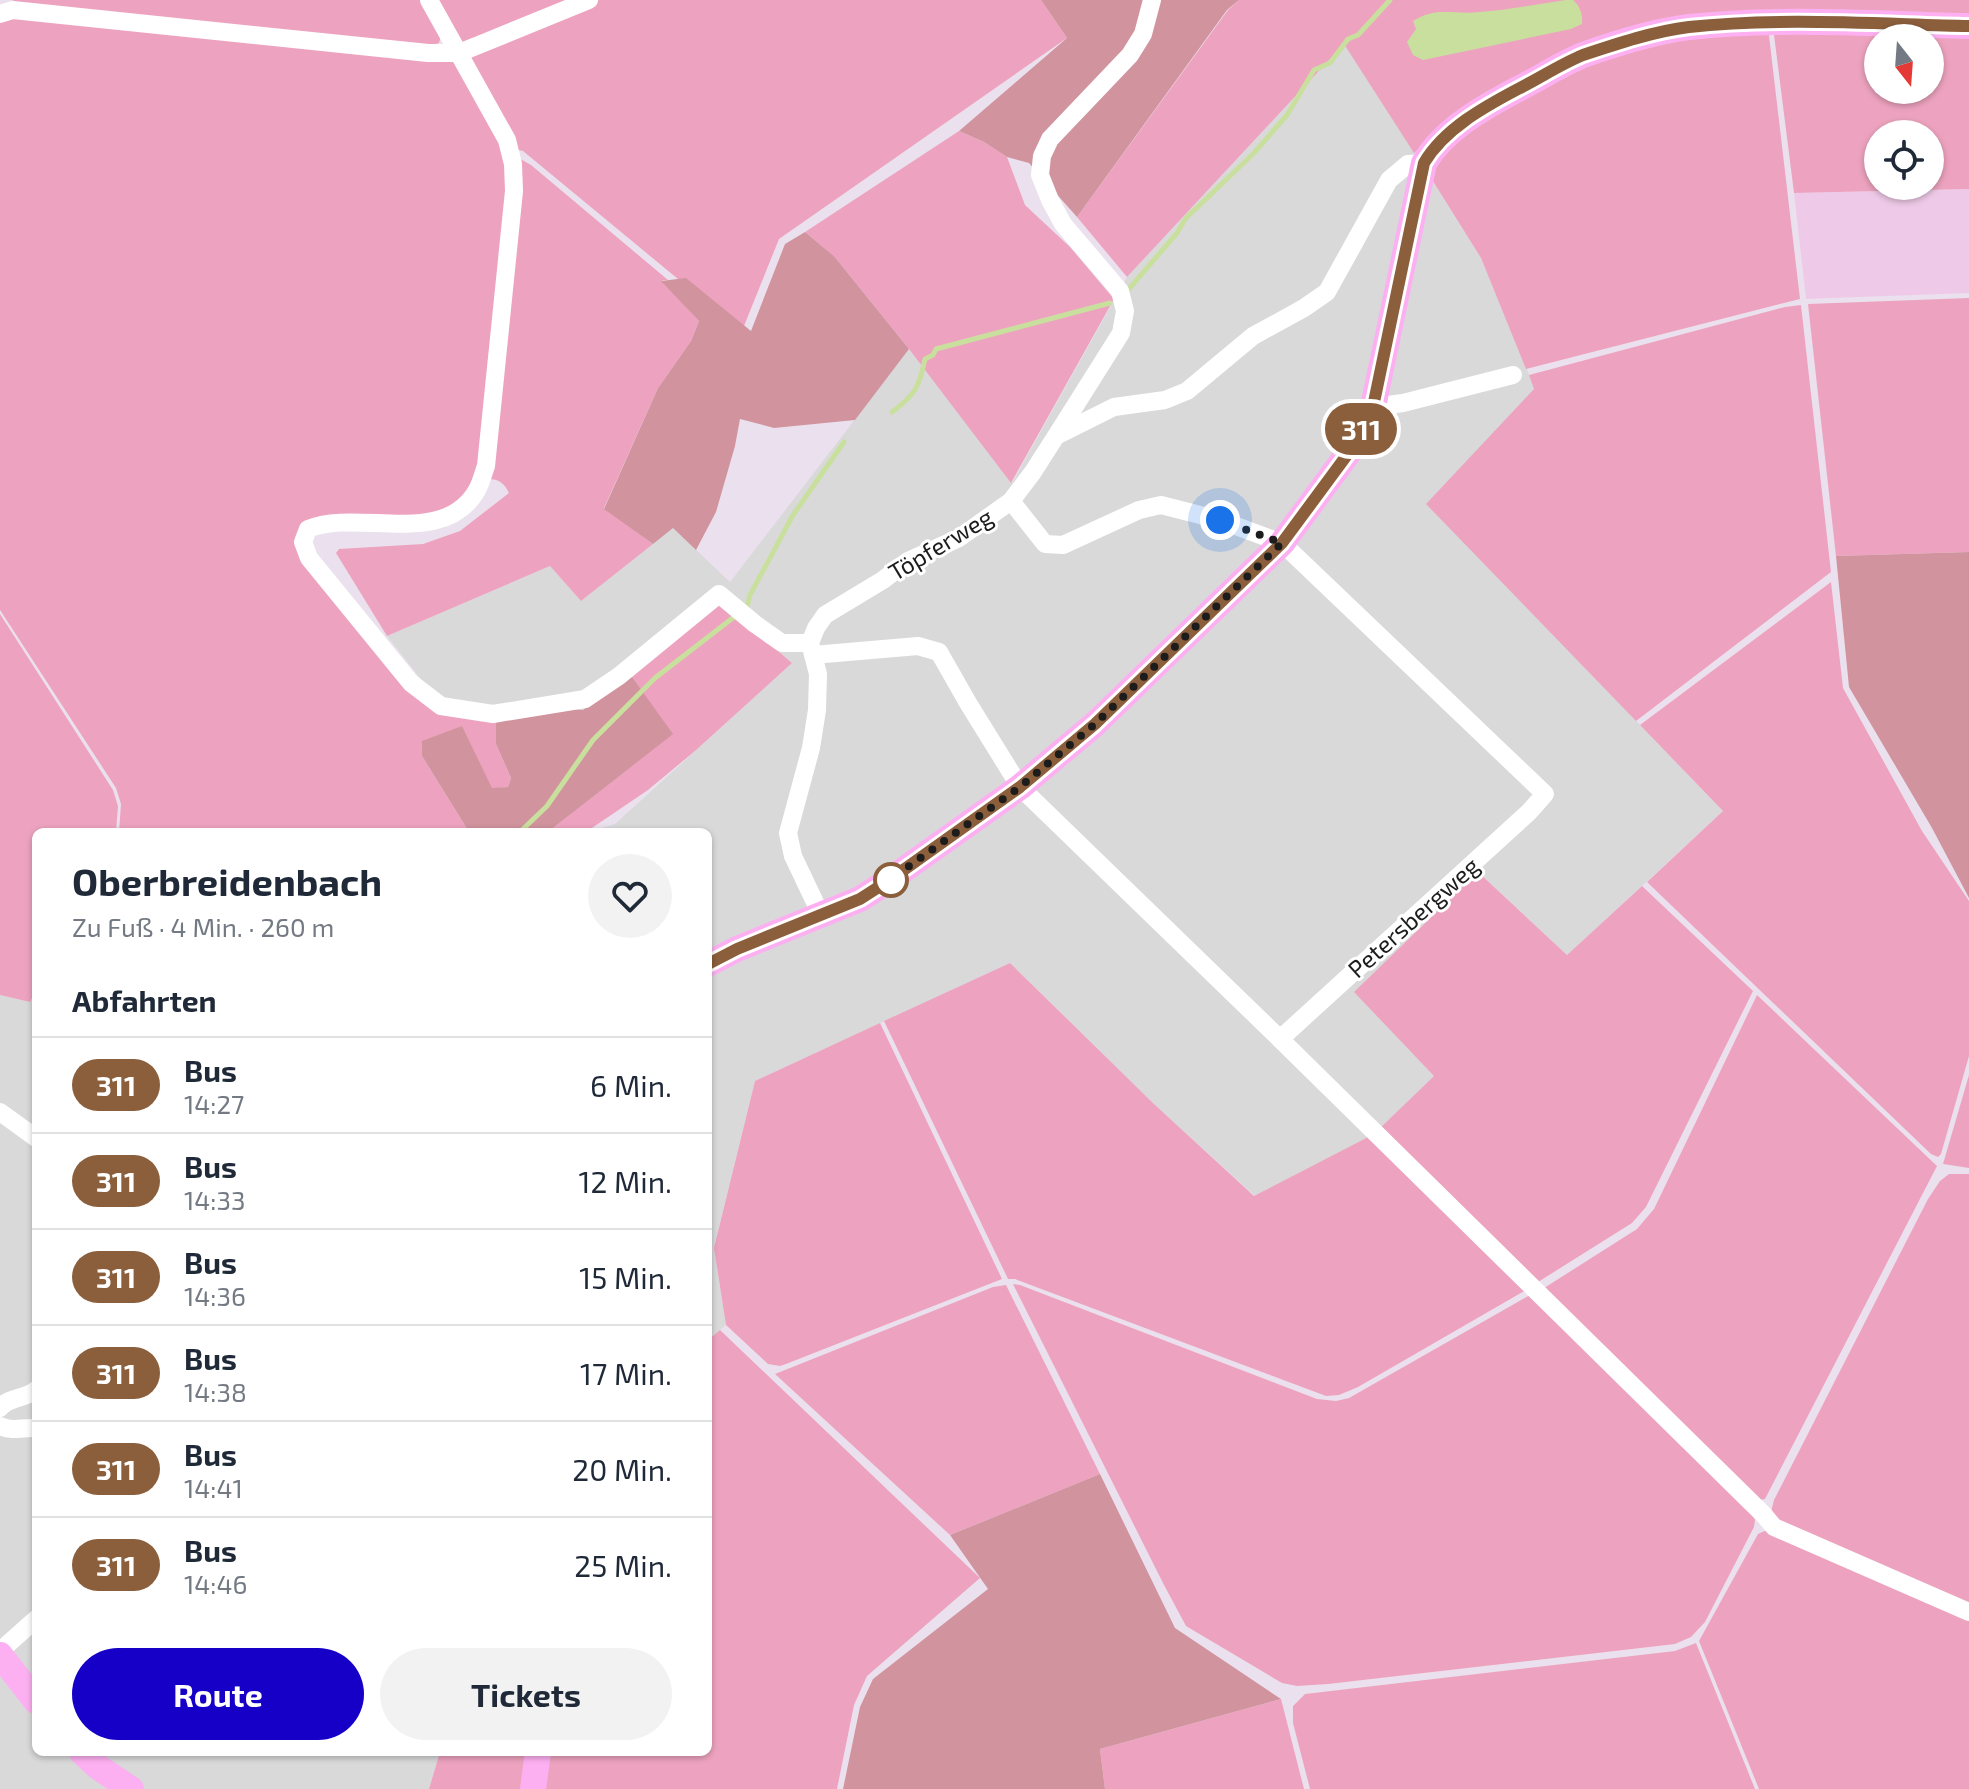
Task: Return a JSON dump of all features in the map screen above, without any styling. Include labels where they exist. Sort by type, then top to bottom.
[{"type":"street","points":[[429,0],[507,140],[513,164],[514,191],[486,466],[477,491],[463,506],[439,520],[406,524],[321,523],[308,529],[303,542],[309,558],[411,683],[441,706],[493,714],[585,699],[619,676],[719,594],[782,643],[811,649],[918,646],[939,652],[1020,787],[1774,1527],[1969,1612]]},
{"type":"street","points":[[0,14],[13,10],[428,53],[459,53],[589,0]]},
{"type":"street","name":"Töpferweg","points":[[811,649],[816,628],[825,615],[908,561],[959,538],[1011,501],[1033,472],[1121,333],[1125,311],[1120,291],[1063,224],[1040,175],[1042,156],[1050,139],[1130,55],[1143,34],[1152,0]]},
{"type":"street","points":[[712,962],[860,899],[1020,787],[1095,724],[1282,543],[1347,455],[1373,407],[1424,163],[1432,149],[1455,129],[1491,103],[1580,57],[1621,43],[1686,28],[1760,22],[1969,26]]},
{"type":"street","points":[[1056,436],[1114,407],[1165,400],[1187,391],[1253,336],[1327,292],[1389,180],[1408,164],[1424,163]]},
{"type":"street","points":[[1373,407],[1403,403],[1513,375]]},
{"type":"street","points":[[1011,501],[1045,544],[1063,545],[1139,510],[1161,505],[1220,520],[1282,543]]},
{"type":"street","name":"Petersbergweg","points":[[1280,1039],[1545,794],[1282,543]]},
{"type":"street","points":[[811,649],[818,674],[817,710],[811,748],[788,833],[793,856],[821,915]]},
{"type":"street","points":[[0,1112],[32,1135]]},
{"type":"street","points":[[0,1408],[4,1403],[32,1393]]},
{"type":"street","points":[[0,1426],[11,1430],[32,1428]]},
{"type":"street","points":[[32,1623],[0,1653],[32,1696]]},
{"type":"street","points":[[533,1789],[537,1756]]},
{"type":"street","points":[[95,1757],[131,1789]]},
{"type":"shaded area","points":[[12,0],[424,0],[442,32],[439,43],[433,45],[21,5]]},
{"type":"shaded area","points":[[433,0],[580,0],[462,42]]},
{"type":"shaded area","points":[[599,0],[1041,0],[1067,38],[779,239],[744,326],[686,279],[678,279],[523,151],[514,149],[469,54]]},
{"type":"shaded area","points":[[1041,0],[1239,0],[1227,10],[1077,217],[1029,163],[1007,157],[959,131],[1067,38]]},
{"type":"shaded area","points":[[1239,0],[1969,0],[1969,18],[1744,15],[1480,99],[1414,153],[1344,44],[1127,277],[1077,217],[1228,10]]},
{"type":"shaded area","points":[[1573,0],[1581,14],[1582,24],[1571,29],[1423,60],[1413,55],[1407,42],[1416,29],[1413,21],[1422,16],[1490,11]]},
{"type":"shaded area","points":[[0,17],[453,58],[499,135],[509,170],[475,489],[442,516],[340,520],[301,542],[409,685],[496,717],[496,744],[511,778],[508,787],[492,789],[462,727],[422,756],[467,828],[119,828],[121,804],[116,788],[0,610]]},
{"type":"shaded area","points":[[1768,27],[1800,299],[1526,369],[1481,258],[1429,175],[1444,149],[1565,70],[1666,39]]},
{"type":"shaded area","points":[[1773,27],[1864,29],[1864,104],[1944,104],[1944,30],[1969,31],[1969,189],[1944,190],[1944,120],[1864,120],[1864,191],[1794,193]]},
{"type":"shaded area","points":[[1345,43],[1481,258],[1535,389],[1427,504],[1723,811],[1567,955],[1478,872],[1434,1076],[1374,1134],[1255,1196],[1154,1104],[1010,963],[755,1081],[714,1248],[726,1325],[712,1337],[712,828],[602,828],[615,824],[792,663],[721,603],[583,710],[442,706],[387,636],[550,566],[581,601],[673,528],[730,582],[909,349],[1012,483],[1127,277]]},
{"type":"shaded area","points":[[959,131],[1007,157],[1025,205],[1070,247],[1114,299],[1011,483],[834,256],[805,232]]},
{"type":"shaded area","points":[[515,156],[531,165],[668,280],[662,280],[699,321],[691,341],[658,388],[604,508],[653,544],[581,601],[550,566],[387,636],[336,553],[339,549],[423,544],[460,531],[509,493],[501,482],[488,479]]},
{"type":"shaded area","points":[[1969,189],[1969,293],[1806,299],[1794,193],[1864,191],[1864,200],[1944,200],[1944,190]]},
{"type":"shaded area","points":[[805,232],[834,256],[909,349],[855,420],[774,428],[740,419],[716,512],[696,550],[673,528],[653,544],[604,509],[658,388],[691,341],[699,321],[661,281],[686,278],[751,331],[785,244]]},
{"type":"shaded area","points":[[1969,298],[1969,552],[1836,556],[1808,304]]},
{"type":"shaded area","points":[[1801,305],[1831,572],[1636,721],[1426,504],[1534,389],[1529,375]]},
{"type":"shaded area","points":[[1969,552],[1969,898],[1932,828],[1849,687],[1836,556]]},
{"type":"shaded area","points":[[1831,582],[1843,688],[1922,831],[1969,901],[1969,1056],[1938,1157],[1931,1154],[1647,882],[1723,811],[1640,725]]},
{"type":"shaded area","points":[[721,602],[792,663],[648,790],[592,828],[553,828],[672,734],[630,674]]},
{"type":"shaded area","points":[[0,614],[113,790],[118,806],[116,828],[32,828],[32,998],[30,1002],[0,995]]},
{"type":"shaded area","points":[[630,674],[673,734],[553,828],[467,828],[422,756],[422,741],[462,726],[492,788],[508,787],[511,778],[496,744],[496,717],[583,710]]},
{"type":"shaded area","points":[[1478,872],[1567,955],[1642,886],[1753,991],[1646,1207],[1632,1223],[1538,1282],[1378,1130],[1434,1076],[1354,992]]},
{"type":"shaded area","points":[[1010,963],[1154,1104],[1254,1196],[1372,1135],[1526,1290],[1358,1387],[1339,1395],[1326,1396],[1015,1279],[1008,1279],[884,1021]]},
{"type":"shaded area","points":[[0,995],[30,1002],[32,998],[32,1756],[439,1756],[429,1789],[0,1789]]},
{"type":"shaded area","points":[[1757,995],[1937,1166],[1765,1499],[1760,1500],[1541,1290],[1637,1229],[1654,1209]]},
{"type":"shaded area","points":[[880,1023],[1002,1279],[786,1364],[768,1364],[726,1325],[714,1248],[755,1081]]},
{"type":"shaded area","points":[[1969,1075],[1969,1168],[1943,1164]]},
{"type":"shaded area","points":[[1949,1174],[1969,1174],[1969,1608],[1781,1525],[1771,1512],[1774,1500],[1928,1199]]},
{"type":"shaded area","points":[[1013,1284],[1317,1399],[1336,1401],[1349,1398],[1530,1295],[1753,1513],[1754,1527],[1705,1622],[1691,1637],[1675,1644],[1328,1684],[1297,1686],[1282,1683],[1186,1626]]},
{"type":"shaded area","points":[[1006,1285],[1100,1474],[950,1535],[775,1374],[993,1287]]},
{"type":"shaded area","points":[[720,1330],[980,1578],[867,1676],[854,1705],[837,1789],[541,1789],[548,1756],[712,1756],[712,1337]]},
{"type":"shaded area","points":[[1100,1474],[1175,1628],[1281,1699],[1100,1749],[1105,1789],[843,1789],[860,1707],[873,1679],[988,1589],[950,1535]]},
{"type":"shaded area","points":[[1769,1529],[1969,1615],[1969,1789],[1759,1789],[1699,1641],[1758,1534]]},
{"type":"shaded area","points":[[1696,1643],[1755,1789],[1310,1789],[1293,1723],[1293,1706],[1305,1694],[1675,1651]]},
{"type":"shaded area","points":[[1281,1699],[1304,1789],[1105,1789],[1100,1749]]},
{"type":"shaded area","points":[[439,1756],[526,1756],[521,1789],[429,1789]]},
{"type":"waterway","points":[[1128,290],[1177,233],[1186,218],[1254,153],[1287,115],[1314,70],[1330,63],[1348,39],[1358,35],[1390,0]]},
{"type":"waterway","points":[[892,412],[915,389],[925,359],[933,355],[936,349],[1110,303]]},
{"type":"waterway","points":[[747,607],[750,595],[793,515],[844,442]]},
{"type":"waterway","points":[[524,828],[547,806],[593,740],[655,678],[734,617]]},
{"type":"bus line","name":"311","points":[[712,962],[860,899],[1020,787],[1095,724],[1282,543],[1347,455],[1373,407],[1424,163],[1432,149],[1455,129],[1491,103],[1580,57],[1621,43],[1686,28],[1760,22],[1969,26]]},
{"type":"route","points":[[891,880],[888,881],[1020,787],[1095,724],[1282,543],[1220,520]]}]
